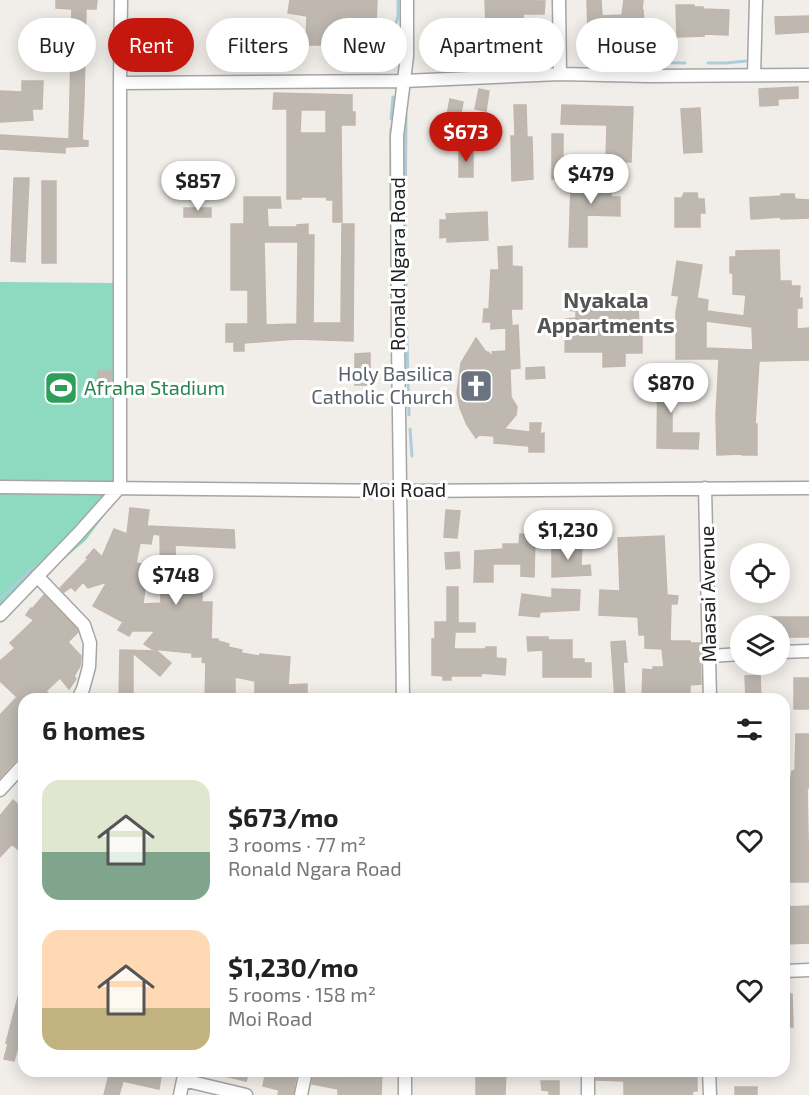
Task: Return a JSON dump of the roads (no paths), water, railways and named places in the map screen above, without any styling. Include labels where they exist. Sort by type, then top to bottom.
[{"type":"street","points":[[0,615],[120,487],[121,0]]},
{"type":"street","name":"Ronald Ngara Road","points":[[404,693],[399,491],[397,136],[407,56],[407,0]]},
{"type":"street","points":[[559,0],[560,74]]},
{"type":"street","points":[[754,75],[756,0]]},
{"type":"street","points":[[120,83],[404,81],[560,74],[809,75]]},
{"type":"street","name":"Moi Road","points":[[0,487],[399,491],[809,488]]},
{"type":"street","name":"Maasai Avenue","points":[[705,488],[710,693]]},
{"type":"street","points":[[37,576],[84,625],[90,643],[89,667],[81,693]]},
{"type":"street","points":[[790,652],[809,651]]},
{"type":"street","points":[[710,656],[730,655]]},
{"type":"street","points":[[0,790],[18,770]]},
{"type":"street","points":[[790,970],[809,970]]},
{"type":"street","points":[[180,1095],[184,1077]]},
{"type":"street","points":[[187,1077],[246,1095]]},
{"type":"street","points":[[301,1095],[305,1077]]},
{"type":"street","points":[[405,1077],[405,1095]]},
{"type":"street","points":[[588,1077],[588,1095]]},
{"type":"street","points":[[710,1077],[710,1095]]},
{"type":"waterway","points":[[398,0],[398,18]]},
{"type":"waterway","points":[[708,63],[746,61]]},
{"type":"waterway","points":[[678,63],[685,63]]},
{"type":"waterway","points":[[391,119],[393,97]]},
{"type":"waterway","points":[[405,246],[406,115]]},
{"type":"waterway","points":[[391,129],[391,214]]},
{"type":"waterway","points":[[406,259],[406,288]]},
{"type":"waterway","points":[[406,307],[409,415]]},
{"type":"waterway","points":[[410,429],[412,456]]},
{"type":"waterway","points":[[0,599],[32,568]]},
{"type":"place","name":"Holy Basilica Catholic Church","points":[[476,386]]},
{"type":"place","name":"Afraha Stadium","points":[[61,388]]},
{"type":"district","name":"Nyakala Appartments","points":[[606,312]]}]
